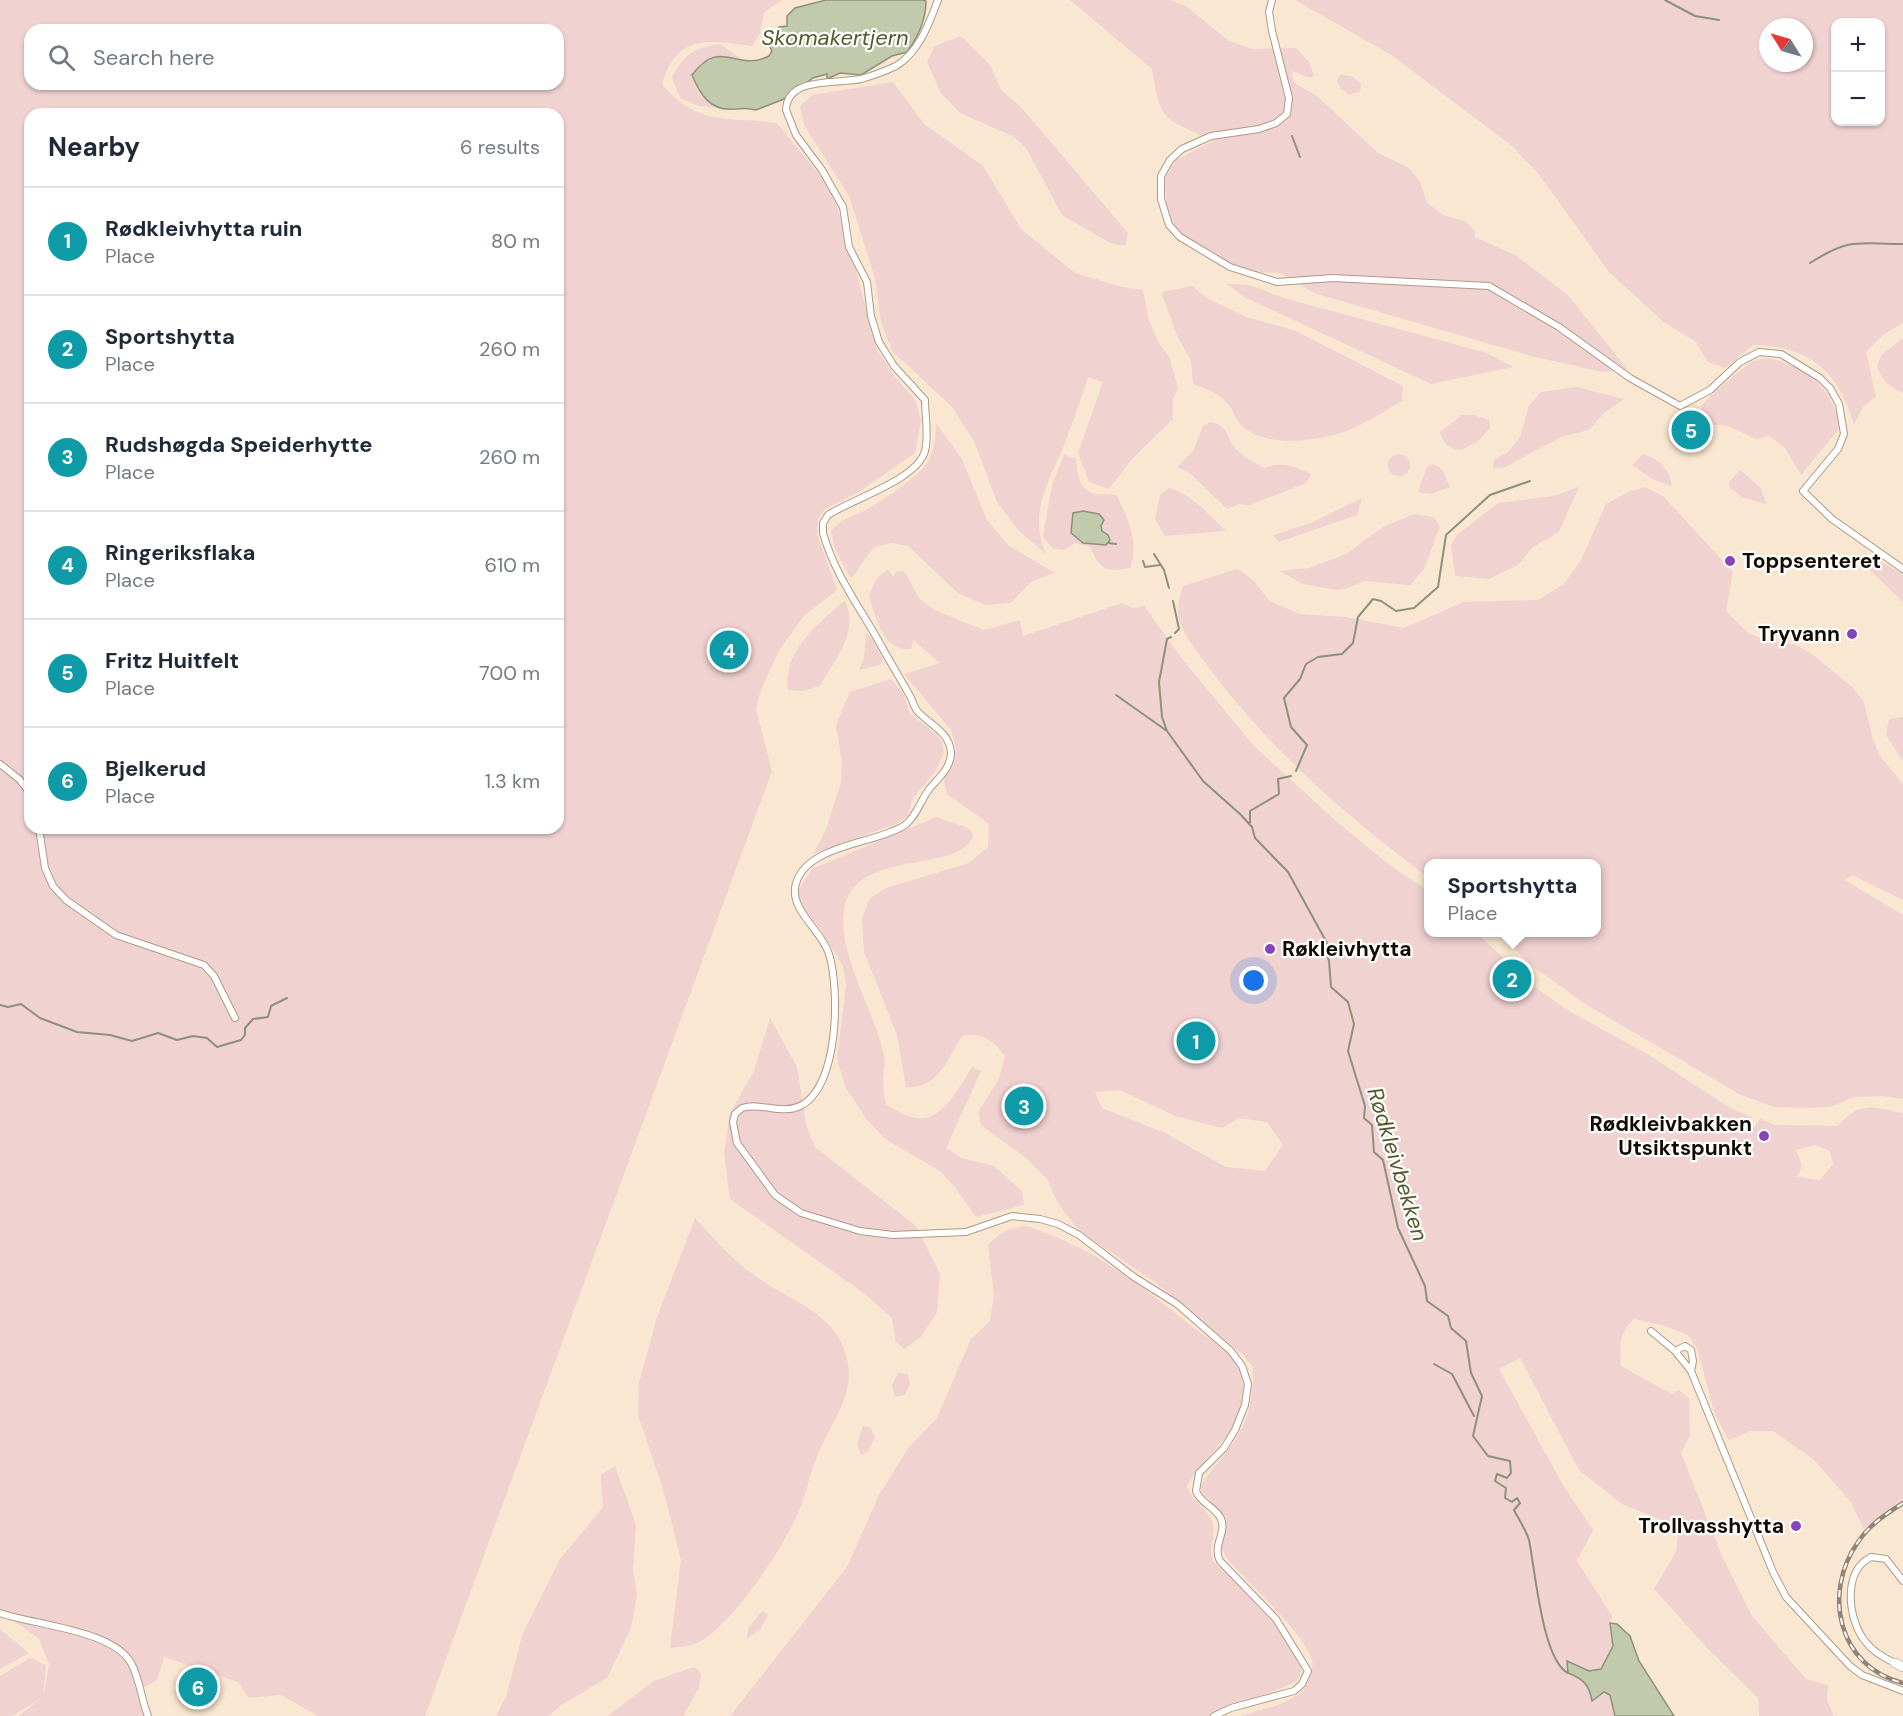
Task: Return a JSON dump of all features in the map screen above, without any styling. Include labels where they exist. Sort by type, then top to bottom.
[{"type":"street","points":[[938,0],[924,34],[902,61],[861,79],[804,87],[788,99],[786,113],[796,135],[822,170],[843,207],[849,247],[867,282],[879,342],[894,366],[925,400],[927,440],[925,453],[919,463],[907,473],[828,515],[823,523],[823,533],[849,595],[883,648],[915,708],[945,736],[951,757],[944,771],[905,825],[827,854],[810,864],[799,875],[795,888],[796,900],[825,944],[835,981],[833,1033],[827,1070],[818,1090],[806,1103],[789,1109],[742,1108],[734,1116],[733,1130],[739,1146],[766,1185],[781,1201],[801,1213],[860,1231],[893,1235],[966,1232],[1015,1216],[1058,1224],[1094,1244],[1134,1276],[1177,1304],[1235,1355],[1248,1384],[1245,1405],[1226,1446],[1197,1476],[1196,1491],[1221,1518],[1222,1528],[1216,1550],[1220,1561],[1276,1619],[1308,1671],[1302,1684],[1293,1691],[1231,1708],[1214,1716]]},
{"type":"street","points":[[1272,0],[1270,25],[1289,99],[1288,111],[1276,123],[1259,129],[1211,135],[1189,145],[1170,160],[1161,176],[1160,195],[1166,219],[1176,234],[1230,267],[1277,282],[1333,278],[1489,286],[1560,327],[1630,378],[1680,406],[1710,390],[1751,355],[1767,352],[1781,354],[1828,385],[1842,410],[1844,422],[1841,444],[1803,491],[1832,519],[1903,569]]},
{"type":"street","points":[[0,764],[24,785]]},
{"type":"street","points":[[40,834],[45,868],[53,886],[66,900],[116,935],[204,965],[214,976],[235,1018]]},
{"type":"street","points":[[1651,1331],[1675,1351],[1691,1371],[1773,1572],[1786,1597],[1821,1638],[1854,1670],[1903,1691]]},
{"type":"street","points":[[1675,1351],[1684,1346],[1691,1350],[1693,1361],[1691,1371]]},
{"type":"street","points":[[1899,1665],[1871,1648],[1860,1635],[1853,1611],[1852,1592],[1857,1570],[1871,1557],[1886,1559],[1903,1581]]},
{"type":"street","points":[[0,1613],[88,1636],[122,1653],[135,1670],[148,1716]]},
{"type":"shaded area","points":[[0,0],[783,0],[764,12],[760,33],[752,46],[708,42],[685,48],[668,68],[662,84],[675,98],[701,113],[728,119],[777,123],[827,184],[838,207],[844,241],[856,271],[877,350],[896,378],[916,401],[921,421],[915,453],[859,492],[825,509],[818,519],[817,534],[837,590],[804,616],[780,649],[761,689],[756,709],[772,771],[425,1716],[318,1716],[281,1695],[249,1698],[238,1682],[164,1657],[157,1680],[136,1692],[144,1716],[18,1716],[42,1698],[12,1716],[0,1716],[0,1676],[30,1658],[46,1665],[43,1698],[49,1664],[39,1639],[0,1611]]},
{"type":"shaded area","points":[[1070,0],[1169,0],[1186,6],[1229,41],[1252,49],[1296,48],[1309,62],[1314,76],[1310,78],[1292,71],[1293,82],[1317,96],[1378,153],[1409,168],[1420,182],[1427,203],[1443,215],[1465,221],[1474,230],[1475,237],[1515,255],[1568,295],[1627,369],[1603,372],[1531,356],[1314,293],[1281,273],[1248,272],[1206,250],[1182,234],[1167,215],[1165,177],[1176,160],[1213,141],[1184,128],[1168,117],[1158,100],[1152,69]]},
{"type":"shaded area","points":[[1295,0],[1903,0],[1903,323],[1883,335],[1866,352],[1876,397],[1864,405],[1854,425],[1840,390],[1830,377],[1806,357],[1791,350],[1753,345],[1725,368],[1708,362],[1696,342],[1665,323],[1609,272],[1538,173],[1512,146],[1393,56]]},
{"type":"shaded area","points":[[961,36],[990,65],[1002,91],[1021,107],[1128,233],[1125,246],[1110,243],[1062,215],[1026,148],[1014,137],[960,113],[941,93],[927,62],[935,46]]},
{"type":"shaded area","points":[[720,44],[743,60],[727,57],[715,58],[703,63],[693,75],[704,98],[719,108],[698,106],[680,98],[672,78],[681,63],[697,50]]},
{"type":"shaded area","points":[[1340,75],[1352,76],[1361,84],[1360,92],[1349,95],[1340,88],[1337,80]]},
{"type":"shaded area","points":[[893,82],[924,124],[982,165],[1022,230],[1075,273],[1123,287],[1143,290],[1148,317],[1158,342],[1169,357],[1178,387],[1173,401],[1173,419],[1131,460],[1109,489],[1089,482],[1078,453],[1103,382],[1088,377],[1042,499],[1039,525],[1046,554],[1018,530],[997,502],[974,441],[952,407],[892,351],[881,322],[875,278],[849,196],[804,125],[800,106],[812,95]]},
{"type":"shaded area","points":[[1227,284],[1250,285],[1284,298],[1487,353],[1513,367],[1431,384],[1244,297]]},
{"type":"shaded area","points":[[1192,286],[1208,299],[1247,317],[1296,331],[1403,386],[1402,401],[1354,428],[1327,437],[1295,441],[1279,440],[1250,432],[1239,422],[1223,399],[1193,384],[1191,360],[1178,338],[1161,292]]},
{"type":"shaded area","points":[[1903,338],[1903,393],[1886,382],[1877,365],[1882,354]]},
{"type":"shaded area","points":[[1767,358],[1794,366],[1816,381],[1832,402],[1837,415],[1839,429],[1801,475],[1785,448],[1770,436],[1756,439],[1728,426],[1704,424],[1701,418],[1702,405],[1714,392],[1752,361]]},
{"type":"shaded area","points":[[1577,387],[1624,399],[1604,413],[1589,430],[1561,437],[1504,468],[1493,468],[1494,460],[1508,452],[1520,437],[1529,406],[1541,392]]},
{"type":"shaded area","points":[[1462,415],[1474,415],[1489,420],[1490,428],[1477,442],[1461,450],[1448,445],[1440,432]]},
{"type":"shaded area","points":[[1210,422],[1221,426],[1239,452],[1264,468],[1288,465],[1311,474],[1306,483],[1250,505],[1239,504],[1227,509],[1191,474],[1177,467],[1193,451],[1203,426]]},
{"type":"shaded area","points":[[936,423],[962,459],[987,520],[1008,545],[1055,573],[1032,581],[1011,603],[985,605],[958,593],[908,546],[892,543],[874,547],[851,579],[835,549],[831,531],[835,527],[843,520],[866,510],[891,494],[925,466],[934,446]]},
{"type":"shaded area","points":[[1399,454],[1407,457],[1410,465],[1407,473],[1399,476],[1391,473],[1388,465],[1391,457]]},
{"type":"shaded area","points":[[1643,454],[1663,466],[1669,474],[1672,486],[1652,479],[1632,465]]},
{"type":"shaded area","points":[[1064,455],[1076,458],[1080,480],[1086,489],[1097,494],[1117,496],[1129,523],[1133,540],[1133,558],[1130,568],[1115,570],[1105,568],[1097,560],[1090,547],[1075,543],[1064,550],[1052,548],[1043,536],[1052,485]]},
{"type":"shaded area","points":[[1433,464],[1442,469],[1450,487],[1431,494],[1418,492],[1427,467]]},
{"type":"shaded area","points":[[1740,470],[1761,488],[1766,504],[1742,497],[1730,488],[1729,482]]},
{"type":"shaded area","points":[[1579,487],[1559,532],[1533,547],[1518,565],[1489,579],[1455,576],[1451,545],[1457,535],[1498,503],[1553,496]]},
{"type":"shaded area","points":[[1645,487],[1663,496],[1733,572],[1726,611],[1748,633],[1769,641],[1796,645],[1811,653],[1852,687],[1864,702],[1873,740],[1880,756],[1903,784],[1903,900],[1852,875],[1845,880],[1903,915],[1903,1099],[1883,1096],[1854,1097],[1830,1107],[1774,1107],[1741,1095],[1587,1005],[1536,969],[1501,937],[1601,937],[1601,859],[1424,859],[1424,874],[1340,807],[1286,756],[1235,701],[1212,672],[1190,642],[1180,622],[1178,604],[1183,586],[1237,569],[1252,579],[1270,601],[1300,614],[1346,617],[1404,628],[1463,602],[1538,600],[1564,584],[1581,560],[1606,504],[1629,492]]},
{"type":"shaded area","points":[[1169,488],[1193,500],[1226,531],[1165,536],[1155,519],[1160,495]]},
{"type":"shaded area","points":[[1362,498],[1357,515],[1279,542],[1273,535],[1311,523]]},
{"type":"shaded area","points":[[1414,514],[1434,517],[1440,527],[1424,569],[1410,585],[1364,581],[1336,590],[1303,584],[1280,571],[1309,568],[1346,554],[1383,527]]},
{"type":"shaded area","points":[[1865,553],[1903,574],[1903,602],[1864,564]]},
{"type":"shaded area","points":[[888,569],[893,577],[896,572],[904,571],[919,598],[934,610],[984,630],[1020,620],[1023,636],[1122,603],[1133,608],[1144,606],[1183,660],[1254,746],[1336,821],[1392,867],[1424,888],[1424,937],[1481,937],[1534,987],[1569,1011],[1649,1055],[1730,1108],[1751,1117],[1754,1128],[1760,1119],[1776,1125],[1838,1126],[1853,1112],[1867,1108],[1903,1113],[1903,1498],[1864,1529],[1850,1501],[1814,1460],[1773,1431],[1750,1431],[1729,1440],[1715,1415],[1697,1348],[1688,1335],[1662,1325],[1634,1319],[1625,1329],[1621,1340],[1621,1366],[1672,1394],[1679,1390],[1689,1398],[1690,1435],[1681,1453],[1722,1556],[1752,1616],[1806,1679],[1828,1685],[1827,1701],[1834,1716],[1759,1716],[1758,1698],[1707,1648],[1654,1589],[1676,1552],[1679,1527],[1622,1504],[1579,1470],[1520,1358],[1499,1369],[1564,1487],[1593,1530],[1577,1561],[1612,1616],[1610,1628],[1613,1646],[1602,1669],[1589,1671],[1567,1661],[1590,1691],[1611,1695],[1615,1716],[1240,1716],[1290,1700],[1303,1690],[1312,1671],[1312,1660],[1308,1650],[1275,1609],[1229,1561],[1221,1548],[1224,1530],[1222,1517],[1215,1505],[1202,1492],[1201,1485],[1232,1444],[1246,1420],[1250,1406],[1253,1367],[1242,1354],[1156,1283],[1077,1229],[1058,1203],[1047,1179],[1026,1158],[981,1125],[978,1112],[999,1079],[1005,1056],[992,1042],[976,1035],[962,1036],[934,1078],[917,1087],[906,1087],[897,1035],[864,952],[862,919],[869,899],[886,888],[969,863],[988,847],[989,824],[947,794],[943,776],[956,748],[951,730],[904,674],[940,663],[913,640],[911,649],[901,648],[887,639],[878,623],[869,596],[876,579]],"holes":[[[1120,1090],[1175,1116],[1222,1128],[1238,1118],[1267,1122],[1283,1145],[1265,1171],[1226,1167],[1163,1132],[1102,1108],[1095,1092]],[[1815,1145],[1830,1151],[1833,1164],[1820,1180],[1797,1177],[1801,1164],[1795,1150]]]},
{"type":"shaded area","points":[[845,600],[849,612],[849,623],[844,645],[820,686],[802,691],[788,690],[788,676],[797,650],[814,628]]},
{"type":"shaded area","points":[[866,634],[871,636],[883,660],[880,665],[859,670],[864,658]]},
{"type":"shaded area","points":[[891,679],[903,693],[910,714],[941,740],[944,752],[935,772],[913,798],[907,816],[898,823],[813,854],[825,832],[841,783],[842,762],[836,725],[850,692]]},
{"type":"shaded area","points":[[1903,717],[1903,761],[1886,735],[1889,719]]},
{"type":"shaded area","points":[[936,817],[966,827],[974,834],[965,847],[950,855],[886,869],[867,877],[852,890],[844,910],[843,927],[851,964],[884,1055],[883,1086],[886,1105],[912,1117],[932,1116],[948,1103],[972,1067],[981,1071],[946,1148],[962,1158],[994,1166],[1022,1191],[1024,1205],[976,1217],[940,1171],[885,1139],[867,1120],[846,1088],[837,1059],[846,985],[843,966],[819,927],[802,909],[798,891],[812,869]]},
{"type":"shaded area","points":[[770,1018],[797,1067],[806,1124],[815,1147],[916,1226],[940,1274],[937,1312],[920,1338],[904,1349],[896,1342],[892,1318],[865,1294],[730,1199],[724,1153],[730,1113],[754,1071]]},
{"type":"shaded area","points":[[695,1218],[743,1266],[771,1287],[805,1306],[825,1321],[840,1340],[847,1357],[849,1373],[843,1401],[816,1459],[799,1511],[770,1563],[743,1601],[714,1631],[694,1644],[670,1648],[681,1560],[663,1489],[638,1415],[639,1383],[657,1317]]},
{"type":"shaded area","points":[[1027,1226],[1074,1245],[1115,1269],[1221,1346],[1237,1364],[1243,1386],[1242,1403],[1238,1415],[1226,1437],[1201,1465],[1187,1486],[1213,1524],[1211,1554],[1213,1559],[1220,1568],[1255,1597],[1282,1630],[1302,1665],[1298,1679],[1208,1716],[730,1716],[847,1567],[879,1495],[909,1447],[937,1418],[971,1339],[990,1321],[994,1295],[988,1245],[1006,1231]]},
{"type":"shaded area","points":[[898,1373],[908,1374],[910,1384],[905,1395],[895,1397],[892,1385]]},
{"type":"shaded area","points":[[863,1426],[871,1428],[875,1437],[868,1451],[861,1455],[857,1443]]},
{"type":"shaded area","points":[[615,1466],[636,1525],[633,1569],[637,1595],[631,1628],[607,1678],[561,1705],[549,1716],[496,1716],[506,1697],[523,1633],[560,1559],[603,1507],[601,1475]]},
{"type":"shaded area","points":[[762,1611],[768,1614],[760,1630],[746,1639],[749,1627]]},
{"type":"shaded area","points":[[0,1629],[29,1653],[0,1669]]},
{"type":"shaded area","points":[[697,1668],[701,1675],[699,1688],[683,1716],[607,1716],[654,1681]]},
{"type":"water","name":"Skomakertjern","points":[[826,0],[923,0],[926,1],[925,15],[921,28],[907,52],[892,56],[861,75],[840,73],[827,79],[827,74],[813,78],[784,99],[756,110],[725,109],[712,104],[702,95],[692,75],[702,64],[720,56],[747,61],[769,56],[772,51],[769,45],[779,27],[787,26],[787,16],[795,8]]},
{"type":"water","points":[[1083,511],[1099,514],[1104,520],[1101,526],[1102,531],[1108,535],[1110,540],[1106,545],[1083,543],[1071,533],[1073,513]]},
{"type":"water","points":[[1610,1623],[1617,1624],[1630,1636],[1639,1661],[1674,1716],[1615,1716],[1610,1695],[1604,1692],[1592,1701],[1584,1683],[1568,1673],[1567,1661],[1589,1671],[1601,1669],[1613,1646]]},
{"type":"waterway","points":[[1665,0],[1695,16],[1719,20]]},
{"type":"waterway","points":[[1292,136],[1300,157]]},
{"type":"waterway","points":[[1810,263],[1845,246],[1864,243],[1903,244]]},
{"type":"waterway","points":[[1296,771],[1307,745],[1291,727],[1284,698],[1300,679],[1306,664],[1318,657],[1342,654],[1353,643],[1358,617],[1373,599],[1381,601],[1396,611],[1414,608],[1438,587],[1446,535],[1490,495],[1530,481]]},
{"type":"waterway","name":"Rødkleivbekken","points":[[1109,543],[1116,544]]},
{"type":"waterway","name":"Rødkleivbekken","points":[[1154,554],[1164,570],[1169,588]]},
{"type":"waterway","name":"Rødkleivbekken","points":[[1143,561],[1145,567],[1160,565]]},
{"type":"waterway","name":"Rødkleivbekken","points":[[1173,601],[1179,629],[1175,633]]},
{"type":"waterway","name":"Rødkleivbekken","points":[[1171,637],[1167,639],[1159,682],[1162,717],[1167,731],[1203,781],[1240,814],[1252,827],[1255,838],[1288,872],[1327,943],[1324,946],[1329,961],[1331,987],[1348,1002],[1354,1024],[1348,1051],[1365,1106],[1364,1118],[1372,1125],[1374,1152],[1383,1160],[1398,1228],[1425,1286],[1427,1301],[1448,1316],[1451,1328],[1466,1341],[1471,1373],[1482,1396],[1473,1436],[1488,1456],[1510,1461],[1511,1473],[1507,1478],[1497,1474],[1495,1481],[1506,1488],[1505,1498],[1512,1502],[1517,1498],[1520,1503],[1514,1510],[1529,1540],[1546,1633],[1559,1665],[1568,1673]]},
{"type":"waterway","points":[[1116,695],[1167,731]]},
{"type":"waterway","points":[[1250,823],[1250,811],[1279,794],[1278,779],[1291,776]]},
{"type":"waterway","points":[[0,1005],[8,1007],[21,1004],[40,1018],[77,1032],[110,1035],[132,1041],[158,1033],[177,1040],[193,1036],[207,1038],[217,1047],[241,1040],[245,1035],[245,1028],[253,1019],[268,1017],[271,1006],[287,998]]},
{"type":"waterway","points":[[1434,1364],[1452,1374],[1474,1416]]},
{"type":"railway","points":[[1903,1503],[1873,1525],[1858,1542],[1847,1562],[1841,1583],[1839,1605],[1843,1626],[1851,1645],[1863,1661],[1881,1674],[1903,1683]]},
{"type":"place","name":"Fritz Huitfelt","points":[[1691,430]]},
{"type":"place","name":"Toppsenteret","points":[[1730,561]]},
{"type":"place","name":"Tryvann","points":[[1852,634]]},
{"type":"place","name":"Ringeriksflaka","points":[[729,650]]},
{"type":"place","name":"Røkleivhytta","points":[[1270,949]]},
{"type":"place","name":"Sportshytta","points":[[1512,979]]},
{"type":"place","name":"Rødkleivhytta ruin","points":[[1196,1041]]},
{"type":"place","name":"Rudshøgda Speiderhytte","points":[[1024,1106]]},
{"type":"place","name":"Rødkleivbakken Utsiktspunkt","points":[[1764,1136]]},
{"type":"place","name":"Trollvasshytta","points":[[1796,1526]]},
{"type":"place","name":"Bjelkerud","points":[[198,1687]]}]
